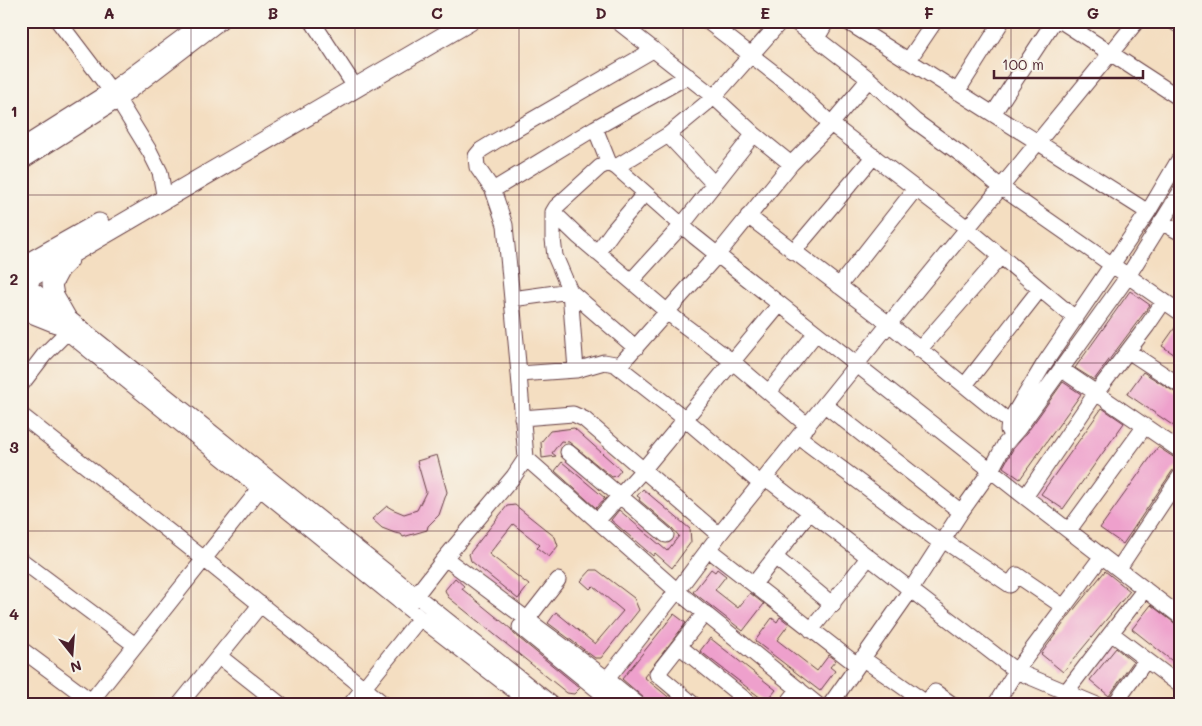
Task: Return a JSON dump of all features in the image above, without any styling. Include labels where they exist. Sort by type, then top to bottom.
[{"type":"main road","points":[[22,281],[350,79],[449,21]]},
{"type":"main road","points":[[63,324],[52,284],[60,268],[94,241],[164,194],[470,21]]},
{"type":"main road","points":[[1176,21],[1181,24]]},
{"type":"main road","points":[[22,281],[94,241]]},
{"type":"main road","points":[[21,309],[63,324]]},
{"type":"street","points":[[58,21],[114,95],[150,152],[160,172],[164,194]]},
{"type":"street","points":[[21,162],[114,95],[202,27],[221,21]]},
{"type":"street","points":[[312,21],[350,79]]},
{"type":"street","points":[[617,21],[714,97],[754,134],[791,164]]},
{"type":"street","points":[[707,21],[791,86],[831,124],[916,188],[1076,318]]},
{"type":"street","points":[[576,370],[570,291],[556,256],[553,239],[553,212],[600,166],[613,165],[668,135],[714,97],[781,21]]},
{"type":"street","points":[[794,21],[869,79],[915,121],[962,155],[1002,188],[1181,313]]},
{"type":"street","points":[[817,38],[827,21]]},
{"type":"street","points":[[846,21],[1148,212]]},
{"type":"street","points":[[908,60],[935,21]]},
{"type":"street","points":[[957,92],[1002,21]]},
{"type":"street","points":[[993,114],[1054,21]]},
{"type":"street","points":[[1061,21],[1181,99]]},
{"type":"street","points":[[602,684],[677,591],[719,534],[915,294],[966,228],[1002,188],[1137,21]]},
{"type":"street","points":[[411,601],[514,476],[526,458],[505,225],[493,190],[477,167],[476,156],[481,150],[653,50]]},
{"type":"street","points":[[493,190],[595,128],[688,76]]},
{"type":"street","points":[[619,366],[718,254],[791,164],[831,124],[869,79]]},
{"type":"street","points":[[21,147],[114,95]]},
{"type":"street","points":[[595,128],[613,165],[682,225],[856,366],[1181,617]]},
{"type":"street","points":[[631,281],[682,225],[754,134]]},
{"type":"street","points":[[668,135],[714,184]]},
{"type":"street","points":[[793,252],[874,156]]},
{"type":"street","points":[[830,705],[910,591],[961,512],[991,470],[1044,364],[1113,266],[1181,156]]},
{"type":"street","points":[[839,286],[916,188]]},
{"type":"street","points":[[1014,426],[1061,369],[1128,276],[1181,191]]},
{"type":"street","points":[[597,253],[645,193]]},
{"type":"street","points":[[553,212],[597,253],[769,392],[803,431],[942,542],[1010,585],[1017,575],[1064,607]]},
{"type":"street","points":[[748,216],[889,324],[1014,426]]},
{"type":"street","points":[[1161,222],[1181,233]]},
{"type":"street","points":[[919,350],[1000,257]]},
{"type":"street","points":[[22,281],[63,324],[265,482],[411,601],[553,705]]},
{"type":"street","points":[[965,385],[1040,289]]},
{"type":"street","points":[[512,299],[570,291],[636,348]]},
{"type":"street","points":[[1025,497],[1096,393],[1164,301]]},
{"type":"street","points":[[597,521],[643,470],[780,304]]},
{"type":"street","points":[[21,385],[44,356],[63,324]]},
{"type":"street","points":[[769,392],[816,333]]},
{"type":"street","points":[[1128,351],[1181,386]]},
{"type":"street","points":[[519,374],[576,370],[604,362],[619,366],[764,481],[810,513],[1016,671],[1097,705]]},
{"type":"street","points":[[1061,369],[1181,451]]},
{"type":"street","points":[[825,405],[961,512]]},
{"type":"street","points":[[522,418],[573,414],[584,419],[719,534]]},
{"type":"street","points":[[21,415],[204,558],[385,705]]},
{"type":"street","points":[[1069,530],[1145,426]]},
{"type":"street","points":[[568,452],[666,535]]},
{"type":"street","points":[[526,458],[677,591],[818,705]]},
{"type":"street","points":[[1119,568],[1181,476]]},
{"type":"street","points":[[24,657],[90,703],[265,482]]},
{"type":"street","points":[[754,584],[810,513]]},
{"type":"street","points":[[708,548],[811,630],[859,662],[926,703],[935,692],[953,705]]},
{"type":"street","points":[[996,705],[1016,671],[1102,556]]},
{"type":"street","points":[[776,558],[833,605]]},
{"type":"street","points":[[811,630],[833,605],[868,558]]},
{"type":"street","points":[[21,560],[135,645]]},
{"type":"street","points":[[443,561],[602,684],[639,705]]},
{"type":"street","points":[[524,623],[558,580]]},
{"type":"street","points":[[1066,692],[1145,589]]},
{"type":"street","points":[[411,601],[420,618],[533,705]]},
{"type":"street","points":[[179,705],[261,604]]},
{"type":"street","points":[[694,705],[657,674],[705,614]]},
{"type":"street","points":[[350,705],[420,618]]},
{"type":"street","points":[[1111,633],[1181,686]]},
{"type":"street","points":[[679,646],[752,705]]},
{"type":"street","points":[[220,656],[281,705]]},
{"type":"street","points":[[1114,705],[1146,660]]},
{"type":"street","points":[[602,684],[616,705]]},
{"type":"street","points":[[786,705],[799,689]]},
{"type":"building","points":[[1130,291],[1150,305],[1094,380],[1075,368]]},
{"type":"building","points":[[1179,322],[1181,322],[1181,359],[1162,346]]},
{"type":"building","points":[[1143,372],[1181,396],[1181,431],[1127,394]]},
{"type":"building","points":[[1063,382],[1081,394],[1020,479],[1003,467],[1013,449]]},
{"type":"building","points":[[1102,408],[1124,423],[1063,509],[1041,494]]},
{"type":"building","points":[[574,428],[621,470],[616,476],[612,477],[569,442],[561,441],[552,453],[556,456],[542,458],[541,442],[550,431]]},
{"type":"building","points":[[1158,447],[1181,462],[1173,470],[1123,544],[1100,528]]},
{"type":"building","points":[[437,455],[447,492],[439,515],[428,526],[427,530],[403,537],[401,534],[382,528],[372,519],[387,506],[404,514],[417,510],[426,492],[417,461]]},
{"type":"building","points":[[562,462],[605,498],[596,508],[555,471]]},
{"type":"building","points":[[643,489],[690,529],[691,542],[672,568],[655,553],[653,556],[611,520],[619,510],[667,551],[679,536],[639,500],[640,498],[637,496]]},
{"type":"building","points":[[515,505],[555,537],[558,546],[549,557],[537,548],[540,545],[513,524],[489,554],[529,585],[518,599],[471,561],[469,554],[507,506]]},
{"type":"building","points":[[711,569],[715,572],[717,569],[726,576],[715,590],[738,608],[750,593],[764,604],[743,631],[693,592]]},
{"type":"building","points":[[591,570],[597,570],[634,598],[639,610],[601,658],[595,658],[548,623],[556,612],[595,644],[623,611],[593,586],[590,589],[581,581]]},
{"type":"building","points":[[1105,571],[1130,591],[1063,672],[1041,654]]},
{"type":"building","points":[[455,578],[464,586],[462,589],[580,688],[574,694],[567,693],[448,597],[445,590]]},
{"type":"building","points":[[1151,605],[1181,628],[1181,668],[1132,629]]},
{"type":"building","points":[[674,614],[686,623],[644,677],[678,705],[652,705],[622,679]]},
{"type":"building","points":[[780,617],[789,624],[777,640],[817,671],[829,655],[836,660],[830,667],[835,671],[820,691],[755,641],[772,618],[777,622]]},
{"type":"building","points":[[710,638],[776,690],[766,702],[700,651]]},
{"type":"building","points":[[1116,648],[1133,662],[1109,696],[1090,680]]}]
